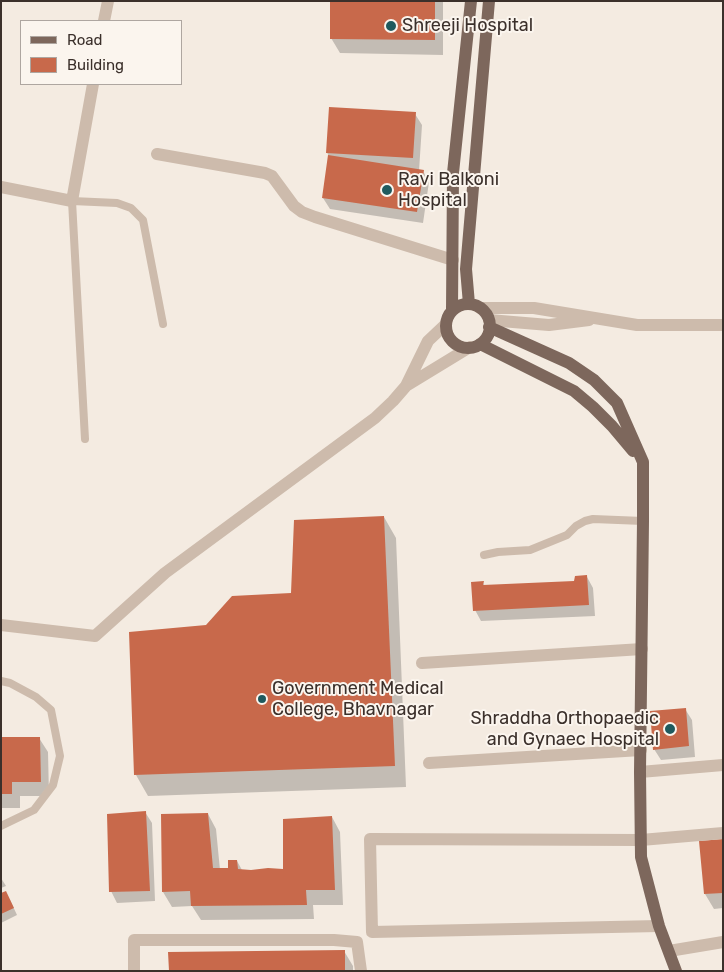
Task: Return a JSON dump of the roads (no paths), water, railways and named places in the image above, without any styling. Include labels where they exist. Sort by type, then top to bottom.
[{"type":"main road","points":[[452,310],[453,173],[471,1]]},
{"type":"main road","points":[[474,306],[466,269],[490,1]]},
{"type":"main road","points":[[475,346],[485,339],[488,333],[489,323],[485,313],[474,306],[458,306],[452,310],[446,324],[447,331],[454,343],[460,346],[475,346],[574,391],[612,426],[643,462]]},
{"type":"main road","points":[[489,323],[569,363],[594,380],[617,403],[643,462],[641,857],[660,926],[676,971]]},
{"type":"street","points":[[104,20],[108,1]]},
{"type":"street","points":[[1,187],[72,201],[93,85]]},
{"type":"street","points":[[157,154],[266,173],[272,176],[294,206],[302,212],[453,260]]},
{"type":"street","points":[[474,306],[534,308],[636,325],[723,325]]},
{"type":"street","points":[[489,323],[549,325],[598,318]]},
{"type":"street","points":[[1,625],[95,636],[165,573],[375,418],[406,386],[428,341],[446,324]]},
{"type":"street","points":[[406,386],[475,346]]},
{"type":"street","points":[[422,663],[642,649]]},
{"type":"street","points":[[429,763],[641,750]]},
{"type":"street","points":[[640,772],[723,765]]},
{"type":"street","points":[[660,926],[372,932],[370,839],[641,840],[723,833]]},
{"type":"street","points":[[134,971],[134,940],[334,940],[356,942],[361,971]]},
{"type":"street","points":[[669,951],[723,942]]},
{"type":"lane","points":[[85,440],[72,201],[117,203],[131,208],[142,220],[163,324]]},
{"type":"lane","points":[[484,555],[530,550],[567,535],[576,526],[592,519],[644,521]]},
{"type":"lane","points":[[1,681],[10,683],[36,697],[51,710],[60,756],[53,785],[34,810],[1,826]]},
{"type":"place","name":"Shreeji Hospital","points":[[391,26]]},
{"type":"place","name":"Ravi Balkoni Hospital","points":[[387,190]]},
{"type":"place","name":"Government Medical College, Bhavnagar","points":[[262,699]]},
{"type":"place","name":"Shraddha Orthopaedic and Gynaec Hospital","points":[[670,729]]}]
